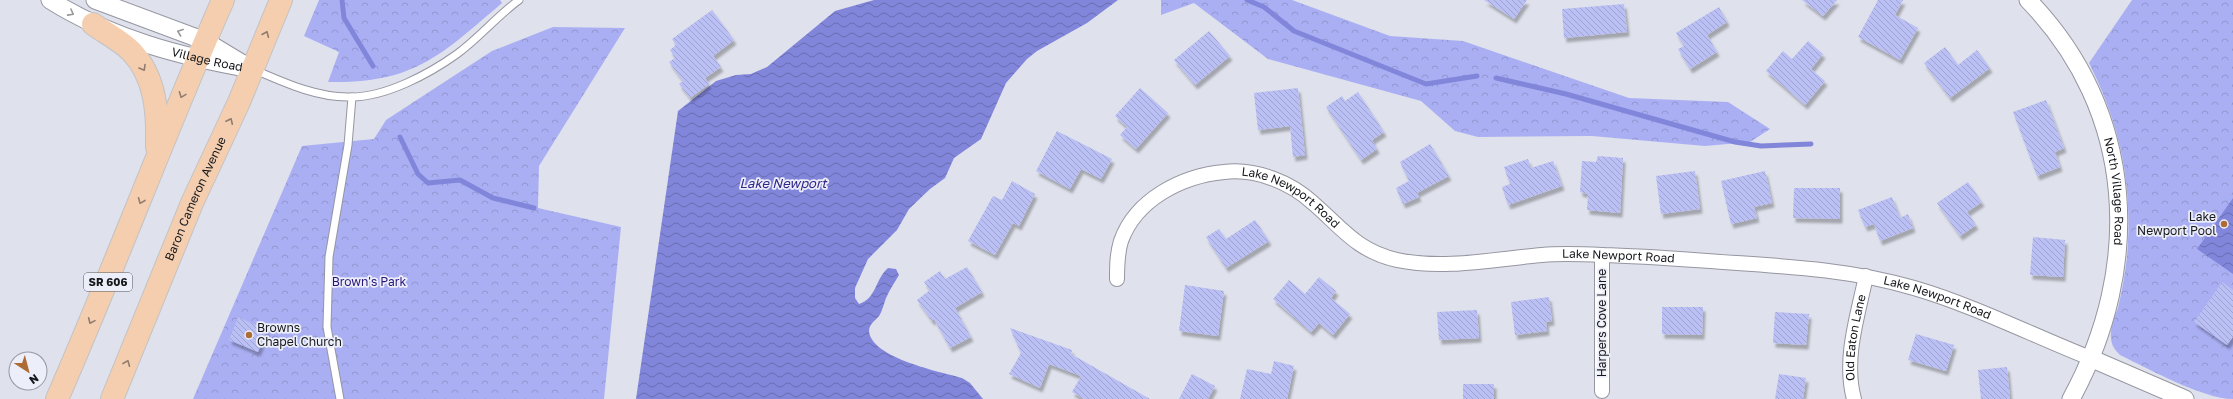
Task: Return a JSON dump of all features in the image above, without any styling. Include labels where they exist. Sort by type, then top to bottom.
[{"type":"main road","name":"SR 606","points":[[57,399],[98,306],[201,50],[224,0]]},
{"type":"main road","name":"Baron Cameron Avenue","points":[[112,399],[192,203],[239,102],[251,69],[281,0]]},
{"type":"main road","points":[[93,24],[131,51],[147,75],[153,92],[158,118],[156,165]]},
{"type":"street","name":"Village Road","points":[[50,0],[93,24],[201,50]]},
{"type":"street","name":"Village Road","points":[[95,0],[201,50],[251,69]]},
{"type":"street","name":"North Village Road","points":[[2028,0],[2046,18],[2071,53],[2082,72],[2102,117],[2112,155],[2118,191],[2119,228],[2112,292],[2108,311],[2090,358],[2071,399]]},
{"type":"street","name":"Lake Newport Road","points":[[1117,279],[1117,258],[1129,225],[1139,212],[1155,198],[1173,186],[1193,178],[1224,171],[1263,175],[1285,184],[1315,204],[1346,235],[1364,248],[1385,258],[1430,264],[1515,259],[1543,255],[1602,255],[1817,269],[1866,276],[1915,288],[1972,309],[2185,399]]},
{"type":"street","name":"Harpers Cove Lane","points":[[1602,255],[1602,391]]},
{"type":"street","name":"Old Eaton Lane","points":[[1854,399],[1850,384],[1849,366],[1866,276]]},
{"type":"lane","points":[[251,69],[310,91],[352,97],[378,92],[419,77],[457,54],[519,0]]},
{"type":"lane","points":[[340,399],[327,327],[329,257],[348,145],[352,97]]},
{"type":"green space","points":[[319,0],[500,0],[502,3],[461,38],[443,51],[424,63],[405,72],[383,78],[328,82],[339,52],[304,36]]},
{"type":"green space","points":[[1161,0],[1292,0],[1390,36],[1463,41],[1629,98],[1728,102],[1770,129],[1750,142],[1705,146],[1592,136],[1478,137],[1455,131],[1421,101],[1268,59],[1194,3],[1161,15]]},
{"type":"green space","points":[[2132,0],[2233,0],[2233,399],[2221,398],[2192,389],[2161,375],[2120,355],[2112,342],[2111,330],[2118,308],[2127,257],[2128,205],[2126,181],[2117,134],[2100,87],[2089,63]]},
{"type":"green space","name":"Brown's Park","points":[[553,27],[625,28],[539,166],[538,208],[621,227],[604,399],[193,399],[302,146],[374,139],[386,120],[492,51]]},
{"type":"water","name":"Lake Newport","points":[[874,0],[1118,0],[1087,23],[1037,51],[1027,59],[1006,83],[981,139],[954,158],[945,178],[930,189],[909,209],[897,230],[868,259],[855,288],[855,298],[859,304],[865,301],[873,293],[884,272],[888,268],[896,269],[899,275],[888,293],[879,316],[871,324],[869,329],[873,341],[881,349],[908,362],[924,368],[962,378],[970,383],[983,399],[636,399],[678,111],[716,81],[736,75],[751,74],[767,67],[835,11]]},
{"type":"water","name":"Lake Newport Pool","points":[[2233,198],[2233,274],[2197,249]]},
{"type":"building","points":[[1484,0],[1527,0],[1514,19]]},
{"type":"building","points":[[1802,0],[1837,0],[1823,16]]},
{"type":"building","points":[[1878,0],[1903,0],[1895,15],[1918,28],[1900,60],[1858,37]]},
{"type":"building","points":[[1624,4],[1627,32],[1564,38],[1562,9]]},
{"type":"building","points":[[1719,7],[1727,22],[1707,35],[1717,52],[1690,69],[1678,49],[1684,46],[1676,33]]},
{"type":"building","points":[[712,10],[734,40],[713,56],[721,67],[705,78],[709,84],[690,98],[679,84],[683,81],[669,62],[675,58],[670,50],[676,45],[672,39]]},
{"type":"building","points":[[1209,31],[1230,56],[1195,85],[1174,60]]},
{"type":"building","points":[[1808,41],[1823,54],[1811,69],[1825,81],[1805,105],[1766,71],[1783,51],[1792,59]]},
{"type":"building","points":[[1945,47],[1958,65],[1977,50],[1990,68],[1950,98],[1924,63]]},
{"type":"building","points":[[1140,88],[1168,113],[1136,149],[1120,135],[1127,127],[1115,116]]},
{"type":"building","points":[[1298,88],[1305,155],[1293,157],[1290,126],[1258,130],[1254,93]]},
{"type":"building","points":[[1358,92],[1384,132],[1372,140],[1377,149],[1361,160],[1326,107],[1342,96],[1345,101]]},
{"type":"building","points":[[2046,100],[2064,148],[2055,152],[2060,167],[2037,176],[2013,112]]},
{"type":"building","points":[[1057,131],[1112,159],[1101,179],[1081,169],[1070,189],[1036,171]]},
{"type":"building","points":[[1430,144],[1449,176],[1417,193],[1419,197],[1403,204],[1396,188],[1409,181],[1400,162]]},
{"type":"building","points":[[1598,156],[1623,158],[1620,213],[1587,210],[1588,194],[1580,192],[1582,161],[1596,162]]},
{"type":"building","points":[[1528,159],[1531,168],[1553,161],[1562,186],[1508,205],[1502,187],[1510,184],[1504,167]]},
{"type":"building","points":[[1695,171],[1700,209],[1661,214],[1656,176]]},
{"type":"building","points":[[1765,171],[1772,203],[1754,207],[1757,218],[1731,224],[1721,181]]},
{"type":"building","points":[[1012,181],[1035,194],[1019,226],[1013,223],[995,255],[968,241],[993,196],[1002,200]]},
{"type":"building","points":[[1968,182],[1982,202],[1967,212],[1976,225],[1960,236],[1937,203]]},
{"type":"building","points":[[1794,188],[1840,188],[1840,219],[1793,218]]},
{"type":"building","points":[[1892,197],[1900,218],[1908,214],[1913,228],[1880,241],[1874,224],[1865,227],[1858,210]]},
{"type":"building","points":[[1255,220],[1269,241],[1226,268],[1206,237],[1219,229],[1226,239]]},
{"type":"building","points":[[2033,237],[2065,240],[2063,277],[2030,275]]},
{"type":"building","points":[[967,267],[982,292],[955,308],[971,337],[950,348],[934,319],[932,321],[917,300],[930,290],[924,282],[940,271],[945,279]]},
{"type":"building","points":[[1319,277],[1336,291],[1331,298],[1350,314],[1333,335],[1319,323],[1311,332],[1273,299],[1289,280],[1305,294]]},
{"type":"building","points":[[2222,282],[2233,290],[2233,337],[2227,345],[2194,322]]},
{"type":"building","points":[[1185,285],[1224,291],[1218,336],[1179,331]]},
{"type":"building","points":[[1549,297],[1552,321],[1546,322],[1547,331],[1515,335],[1511,302]]},
{"type":"building","points":[[1662,307],[1703,307],[1702,335],[1662,334]]},
{"type":"building","points":[[1477,310],[1479,338],[1439,340],[1437,312]]},
{"type":"building","points":[[1775,312],[1809,314],[1806,345],[1773,343]]},
{"type":"building","points":[[238,317],[267,330],[258,352],[229,340]]},
{"type":"building","points":[[1010,328],[1072,350],[1071,354],[1150,399],[1084,399],[1072,392],[1081,376],[1049,364],[1040,388],[1009,374],[1021,353]]},
{"type":"building","points":[[1916,334],[1954,345],[1946,371],[1908,360]]},
{"type":"building","points":[[1274,361],[1294,366],[1287,399],[1240,399],[1247,369],[1271,374]]},
{"type":"building","points":[[2007,367],[2010,399],[1981,399],[1978,370]]},
{"type":"building","points":[[1192,374],[1215,386],[1208,399],[1179,399]]},
{"type":"building","points":[[1779,374],[1806,378],[1803,399],[1775,399]]},
{"type":"building","points":[[1463,384],[1494,384],[1494,399],[1463,399]]},
{"type":"waterway","points":[[342,0],[344,18],[373,66]]},
{"type":"waterway","points":[[1247,0],[1264,7],[1294,31],[1426,84],[1477,76]]},
{"type":"waterway","points":[[1496,78],[1566,94],[1735,142],[1761,146],[1811,144]]},
{"type":"waterway","points":[[400,137],[418,174],[428,183],[460,180],[493,198],[534,208]]},
{"type":"place","name":"Lake Newport Pool","points":[[2224,224]]},
{"type":"place","name":"Browns Chapel Church","points":[[249,335]]}]
